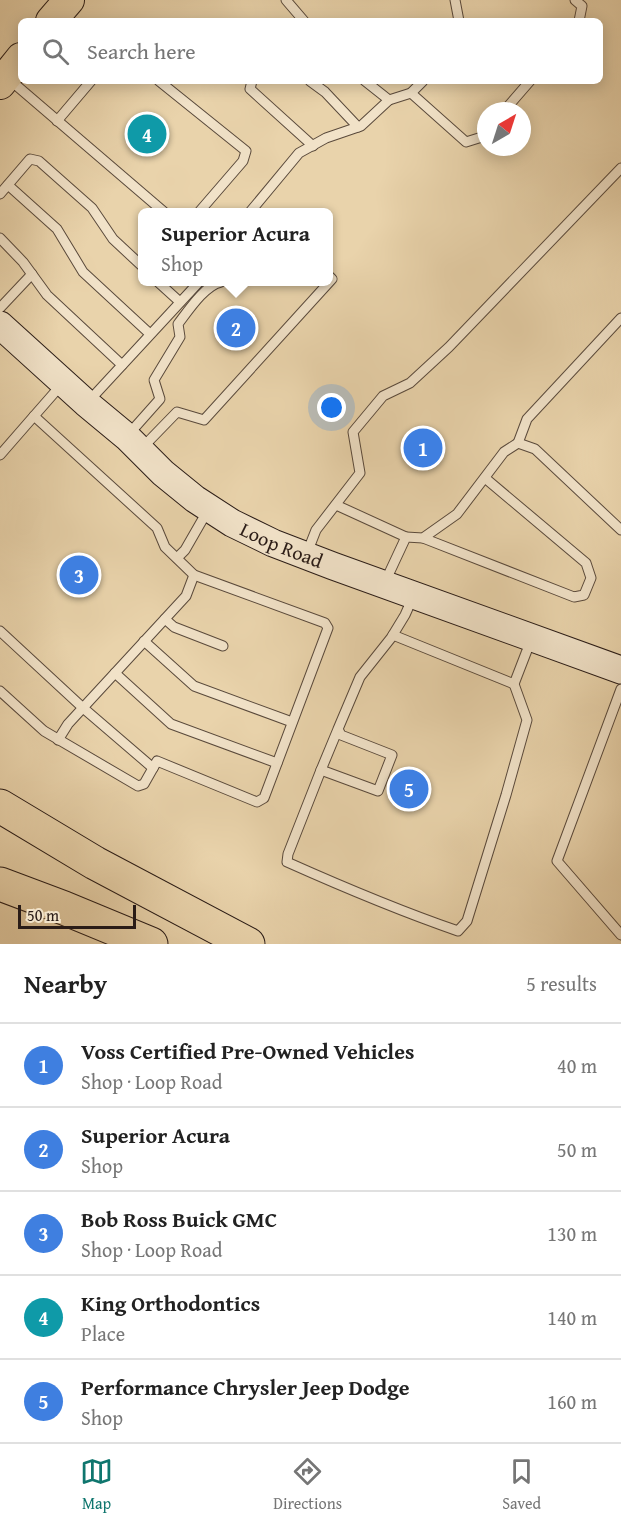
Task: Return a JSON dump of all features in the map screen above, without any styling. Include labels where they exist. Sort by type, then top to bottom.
[{"type":"highway","points":[[0,806],[95,863],[248,944]]},
{"type":"highway","points":[[0,884],[151,944]]},
{"type":"main road","points":[[54,18],[69,0]]},
{"type":"street","name":"Loop Road","points":[[6,334],[133,444],[163,473],[195,499],[232,523],[273,543],[621,670]]},
{"type":"lane","points":[[286,0],[301,18]]},
{"type":"lane","points":[[455,0],[458,18]]},
{"type":"lane","points":[[575,0],[582,6],[580,18]]},
{"type":"lane","points":[[20,84],[57,121],[158,208]]},
{"type":"lane","points":[[57,121],[88,84]]},
{"type":"lane","points":[[163,84],[246,151],[243,161],[203,208]]},
{"type":"lane","points":[[251,84],[250,89],[313,146]]},
{"type":"lane","points":[[314,84],[325,92],[358,127]]},
{"type":"lane","points":[[369,84],[389,100]]},
{"type":"lane","points":[[254,208],[299,153],[326,138],[362,126],[389,100],[411,93],[420,84]]},
{"type":"lane","points":[[512,102],[527,84]]},
{"type":"lane","points":[[411,93],[466,142],[477,139]]},
{"type":"lane","points":[[0,194],[30,159],[39,161],[92,208],[113,239],[138,262]]},
{"type":"lane","points":[[306,555],[316,531],[360,473],[353,432],[383,396],[410,383],[449,347],[621,168]]},
{"type":"lane","points":[[8,185],[57,229],[83,272],[150,334]]},
{"type":"lane","points":[[0,238],[23,262],[47,295],[122,365]]},
{"type":"lane","points":[[0,308],[32,274]]},
{"type":"lane","points":[[162,286],[180,302]]},
{"type":"lane","points":[[86,403],[195,286]]},
{"type":"lane","points":[[133,444],[160,399],[154,380],[180,337],[178,324],[196,301],[212,286]]},
{"type":"lane","points":[[133,444],[177,412],[204,420],[326,286]]},
{"type":"lane","points":[[423,538],[457,514],[504,452],[519,443],[527,419],[621,318]]},
{"type":"lane","points":[[0,455],[63,383]]},
{"type":"lane","points":[[0,691],[44,731],[138,786],[144,784],[157,761],[257,802],[264,798],[328,628],[325,623],[194,575],[165,547],[157,528],[34,416]]},
{"type":"lane","points":[[519,443],[535,449],[621,530]]},
{"type":"lane","points":[[336,505],[406,537],[423,538],[574,597],[584,595],[591,578],[586,563],[485,478]]},
{"type":"lane","points":[[177,558],[186,550],[209,508]]},
{"type":"lane","points":[[384,584],[406,537]]},
{"type":"lane","points":[[58,740],[82,707],[186,596],[194,575]]},
{"type":"lane","points":[[414,595],[393,636],[360,677],[321,770],[288,854],[287,862],[347,889],[458,931],[467,921],[527,720],[514,684],[532,638]]},
{"type":"lane","points":[[165,619],[174,627],[223,646]]},
{"type":"lane","points":[[0,631],[82,707],[153,768]]},
{"type":"lane","points":[[393,636],[514,684]]},
{"type":"lane","points":[[144,641],[194,686],[292,722]]},
{"type":"lane","points":[[115,673],[171,724],[277,763]]},
{"type":"lane","points":[[621,689],[557,861],[621,935]]},
{"type":"lane","points":[[321,770],[378,791],[392,755],[341,735],[339,729]]},
{"type":"place","name":"King Orthodontics","points":[[147,134]]},
{"type":"place","name":"Superior Acura","points":[[236,328]]},
{"type":"place","name":"Voss Certified Pre-Owned Vehicles","points":[[423,448]]},
{"type":"place","name":"Bob Ross Buick GMC","points":[[79,575]]},
{"type":"place","name":"Performance Chrysler Jeep Dodge","points":[[409,789]]}]
